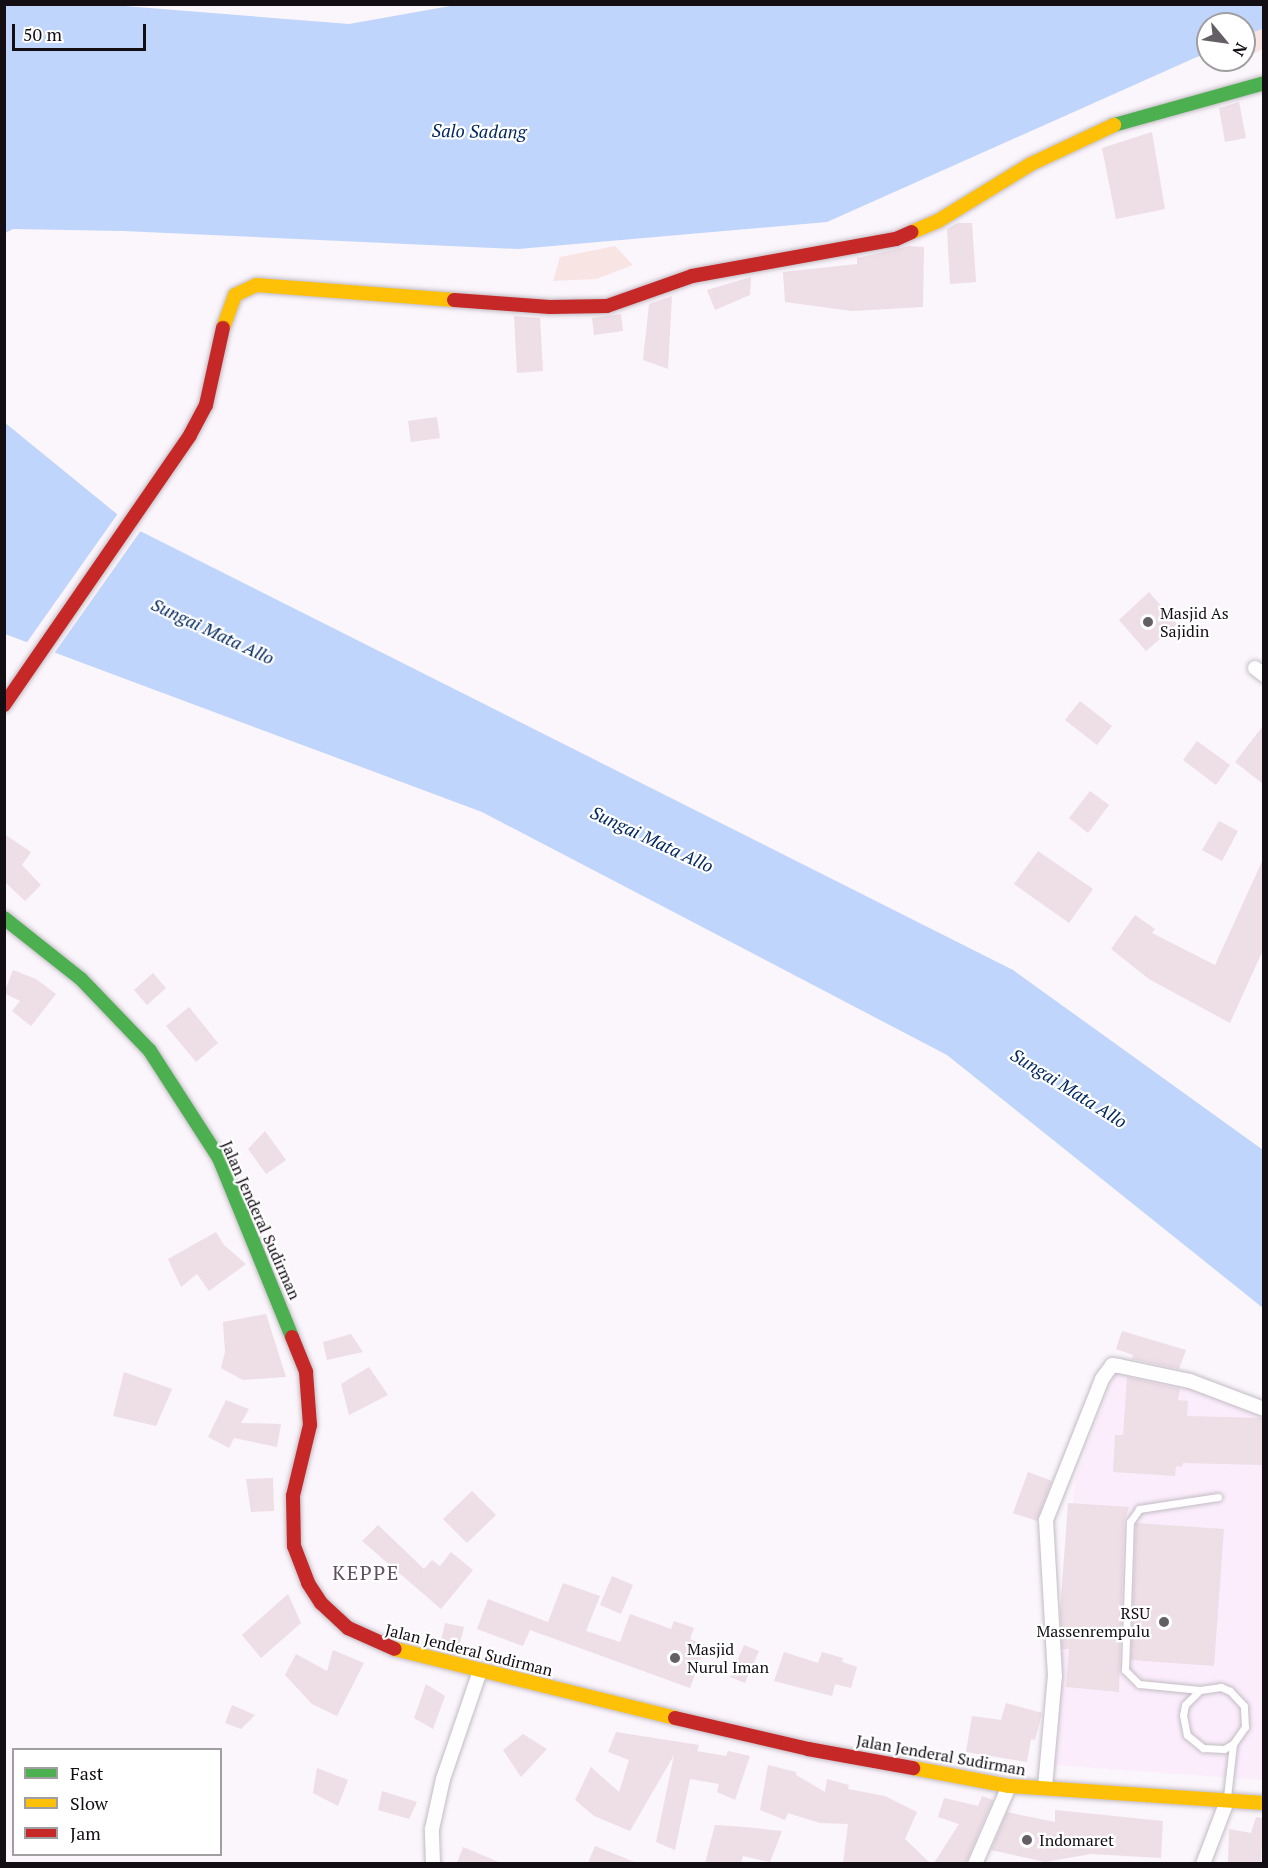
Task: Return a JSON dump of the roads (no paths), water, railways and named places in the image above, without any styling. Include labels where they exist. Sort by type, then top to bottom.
[{"type":"main road","points":[[4,705],[172,465],[206,405],[226,314],[235,295],[244,288],[256,285],[550,307],[607,306],[692,276],[896,239],[938,221],[1031,164],[1100,129],[1263,83]]},
{"type":"main road","name":"Jalan Jenderal Sudirman","points":[[4,918],[81,979],[150,1052],[219,1158],[306,1372],[310,1425],[293,1496],[291,1533],[312,1589],[335,1618],[377,1644],[480,1671],[808,1749],[1009,1786],[1263,1803]]},
{"type":"street","points":[[1044,1787],[1055,1676],[1046,1520],[1102,1379],[1112,1365],[1119,1366],[1190,1381],[1263,1409]]},
{"type":"street","points":[[434,1863],[432,1829],[443,1779],[480,1671]]},
{"type":"street","points":[[975,1863],[1009,1786]]},
{"type":"street","points":[[1203,1863],[1226,1802]]},
{"type":"lane","points":[[1200,1690],[1185,1705],[1183,1726],[1187,1735],[1203,1748],[1224,1749],[1233,1744],[1245,1727],[1244,1706],[1230,1691],[1210,1687],[1200,1690],[1139,1684],[1125,1670],[1130,1522],[1139,1509],[1218,1497]]},
{"type":"lane","points":[[1226,1802],[1233,1744]]},
{"type":"water","name":"Salo Sadang","points":[[1263,4],[1264,28],[1256,31],[1256,12],[1196,12],[1196,57],[827,222],[518,249],[123,231],[13,229],[5,233],[5,5],[112,5],[349,24],[456,5]]},
{"type":"water","name":"Sungai Mata Allo","points":[[4,422],[134,528],[1013,970],[1263,1150],[1263,1308],[947,1055],[482,812],[5,634]]},
{"type":"place","name":"Masjid As Sajidin","points":[[1148,622]]},
{"type":"place","name":"RSU Massenrempulu","points":[[1164,1622]]},
{"type":"place","name":"Masjid Nurul Iman","points":[[675,1658]]},
{"type":"place","name":"Indomaret","points":[[1027,1840]]},
{"type":"district","name":"KEPPE","points":[[366,1572]]}]
